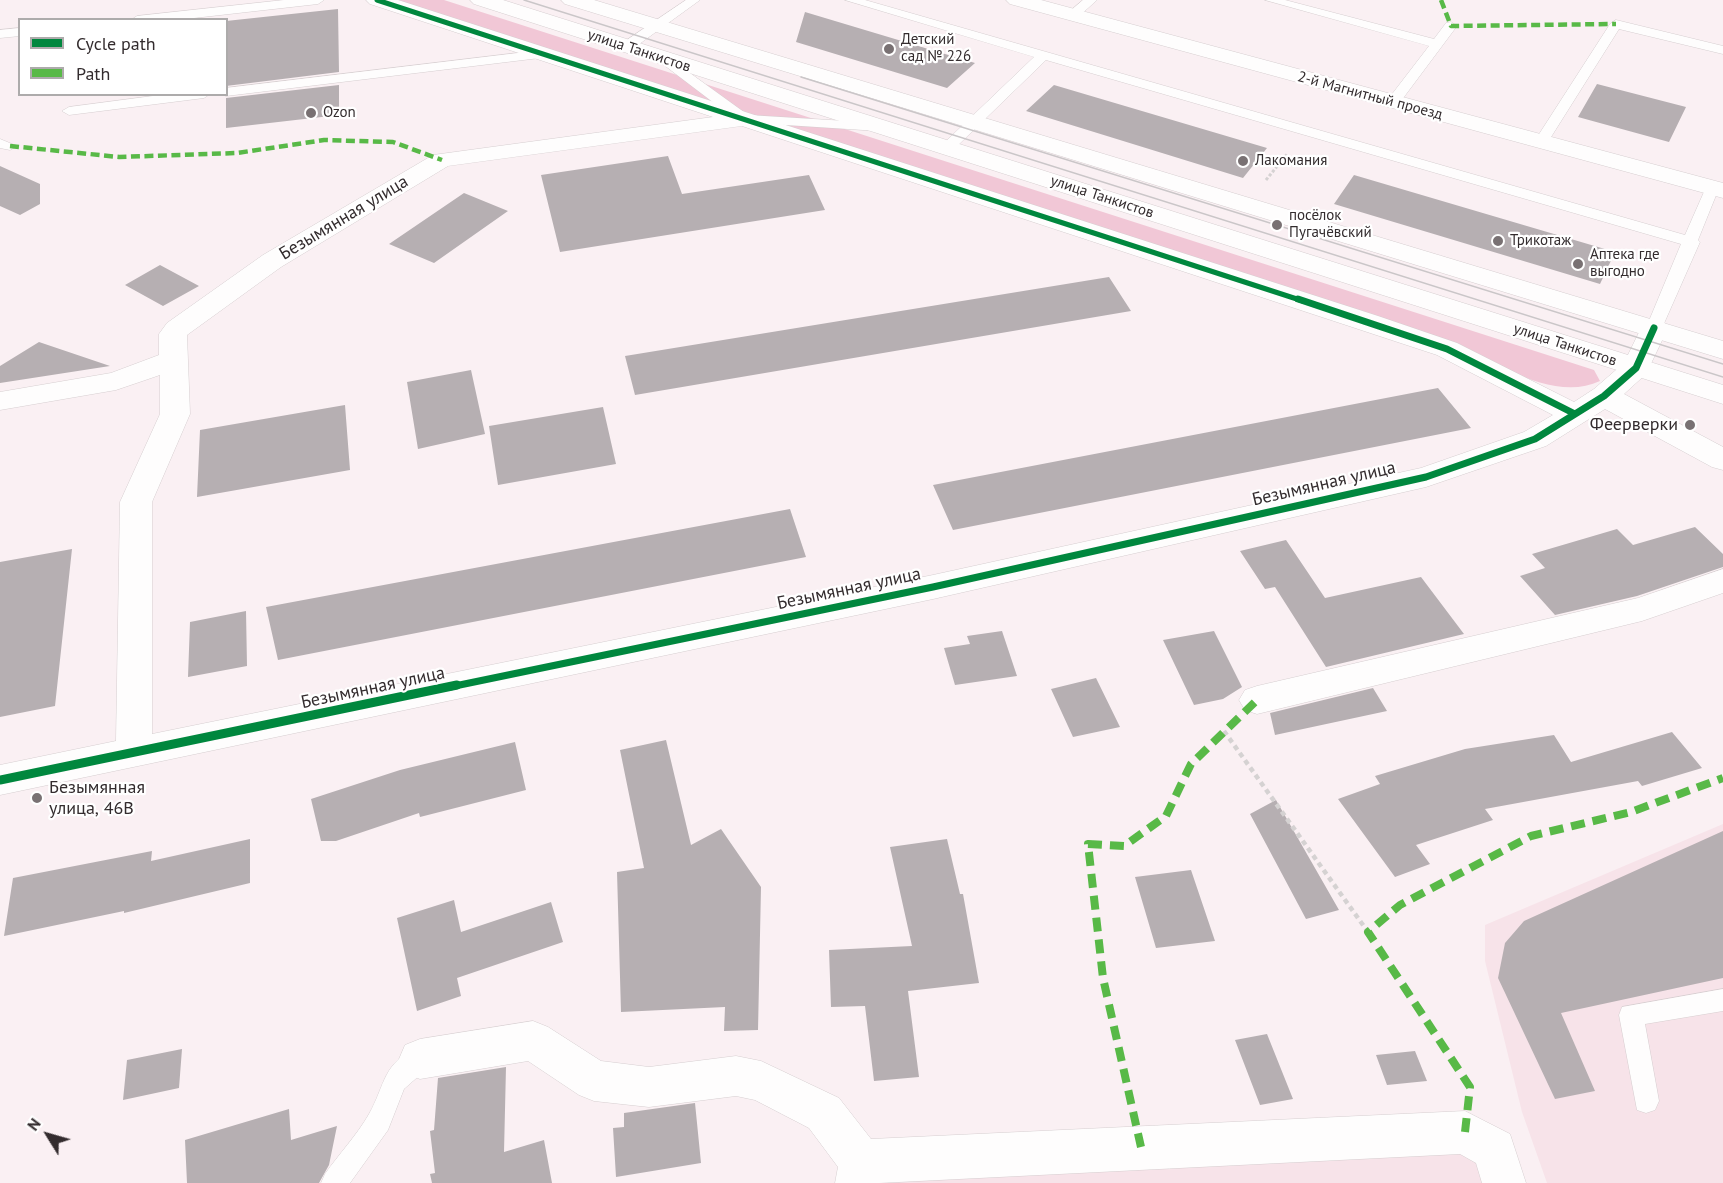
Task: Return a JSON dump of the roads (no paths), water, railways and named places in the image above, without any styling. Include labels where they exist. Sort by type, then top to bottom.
[{"type":"street","points":[[377,0],[1447,349],[1575,414]]},
{"type":"street","name":"улица Танкистов","points":[[481,0],[1723,395]]},
{"type":"street","name":"улица Танкистов","points":[[572,0],[1723,350]]},
{"type":"street","name":"2-й Магнитный проезд","points":[[1017,0],[1718,190]]},
{"type":"street","name":"Безымянная улица","points":[[134,753],[136,502],[175,414],[173,334],[177,329],[272,261],[442,160],[744,119]]},
{"type":"street","name":"Безымянная улица","points":[[0,780],[933,587],[1426,477],[1535,438],[1604,396],[1636,368],[1654,328]]},
{"type":"street","points":[[0,401],[116,381],[174,360]]},
{"type":"street","points":[[1604,396],[1723,460]]},
{"type":"street","points":[[1257,700],[1642,609],[1723,581]]},
{"type":"street","points":[[420,1059],[533,1041],[594,1081],[649,1087],[736,1076],[761,1081],[824,1113],[859,1173],[1465,1132],[1494,1149],[1504,1183]]},
{"type":"lane","points":[[155,18],[318,0]]},
{"type":"lane","points":[[626,47],[694,0]]},
{"type":"lane","points":[[851,0],[1692,242]]},
{"type":"lane","points":[[1073,15],[1091,0]]},
{"type":"lane","points":[[1270,0],[1437,44]]},
{"type":"lane","points":[[1541,142],[1616,24],[1723,50]]},
{"type":"lane","points":[[1392,102],[1451,26]]},
{"type":"lane","points":[[0,34],[18,32]]},
{"type":"lane","points":[[228,92],[543,54]]},
{"type":"lane","points":[[947,148],[1045,54]]},
{"type":"lane","points":[[665,59],[744,119],[881,127]]},
{"type":"lane","points":[[69,111],[188,96]]},
{"type":"lane","points":[[1654,328],[1718,190]]},
{"type":"lane","points":[[1646,1101],[1631,1015],[1723,1000]]},
{"type":"lane","points":[[334,1183],[379,1122],[394,1081],[420,1059]]},
{"type":"tram line","points":[[524,0],[1723,377]]},
{"type":"tram line","points":[[801,77],[1723,364]]},
{"type":"place","name":"Детский сад № 226","points":[[889,49]]},
{"type":"place","name":"Ozon","points":[[311,113]]},
{"type":"place","name":"Лакомания","points":[[1243,161]]},
{"type":"place","name":"посёлок Пугачёвский","points":[[1277,225]]},
{"type":"place","name":"Трикотаж","points":[[1498,241]]},
{"type":"place","name":"Аптека где выгодно","points":[[1578,264]]},
{"type":"place","name":"Феерверки","points":[[1690,425]]},
{"type":"place","name":"Безымянная улица, 46В","points":[[37,798]]}]
